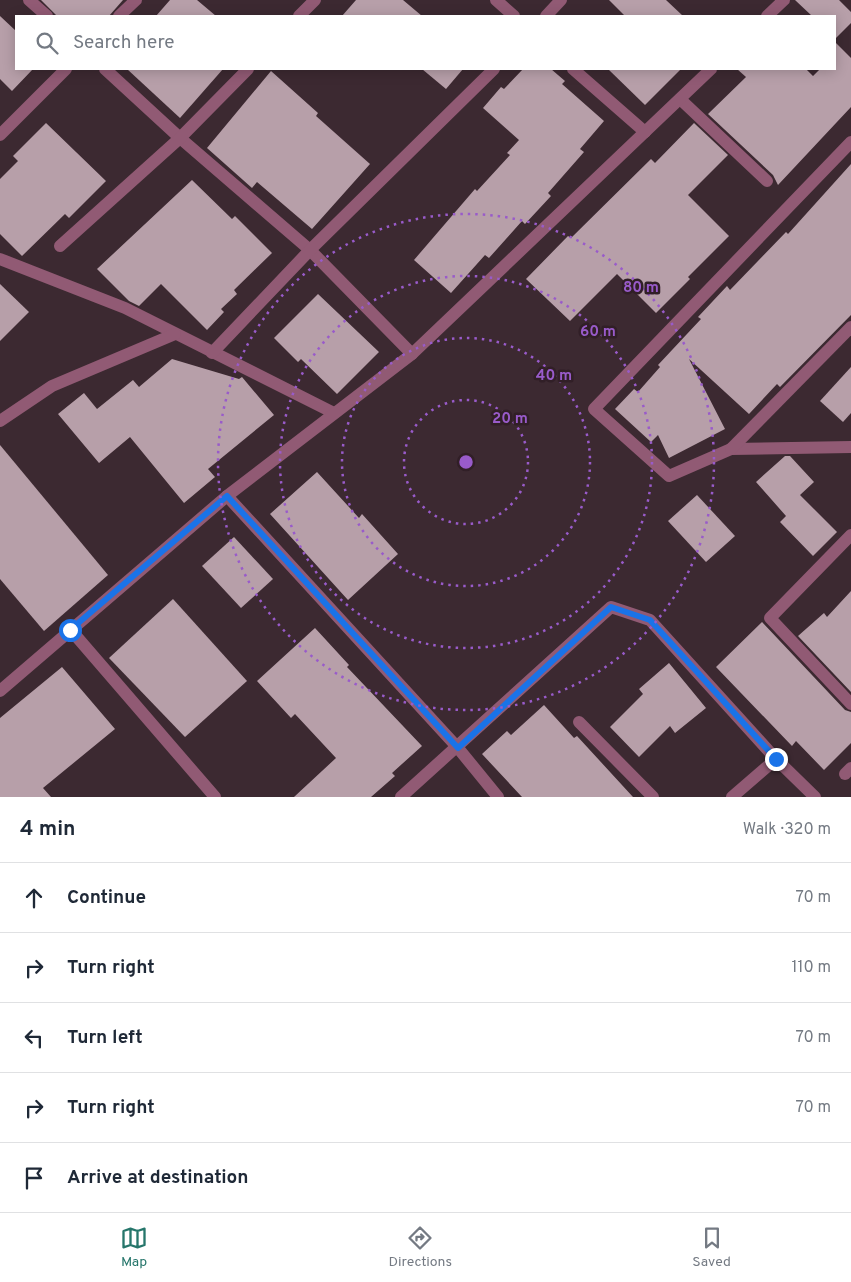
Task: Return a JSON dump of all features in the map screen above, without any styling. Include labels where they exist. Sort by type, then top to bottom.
[{"type":"street","points":[[29,0],[46,15]]},
{"type":"street","points":[[120,15],[136,0]]},
{"type":"street","points":[[300,15],[315,0]]},
{"type":"street","points":[[496,0],[513,15]]},
{"type":"street","points":[[547,15],[561,0]]},
{"type":"street","points":[[767,15],[784,0]]},
{"type":"street","points":[[0,136],[65,70]]},
{"type":"street","points":[[106,70],[180,138],[310,250],[412,354]]},
{"type":"street","points":[[60,246],[180,138],[247,70]]},
{"type":"street","points":[[212,353],[310,250],[493,70]]},
{"type":"street","points":[[573,70],[645,132]]},
{"type":"street","points":[[0,691],[227,496],[412,354],[710,70]]},
{"type":"street","points":[[680,99],[767,181]]},
{"type":"street","points":[[851,142],[594,409],[669,476],[731,449],[851,327]]},
{"type":"street","points":[[0,259],[125,308],[334,413]]},
{"type":"street","points":[[0,421],[52,386],[175,334]]},
{"type":"street","points":[[731,449],[851,447]]},
{"type":"street","points":[[227,496],[458,748],[498,797]]},
{"type":"street","points":[[851,535],[770,618],[851,704]]},
{"type":"street","points":[[400,797],[458,748],[611,607],[650,620],[776,759],[815,797]]},
{"type":"street","points":[[70,630],[215,797]]},
{"type":"street","points":[[579,722],[653,797]]},
{"type":"street","points":[[732,797],[776,759]]},
{"type":"building","points":[[41,0],[123,0],[110,15],[56,15]]},
{"type":"building","points":[[170,0],[197,0],[215,15],[157,15]]},
{"type":"building","points":[[356,0],[403,0],[421,15],[343,15]]},
{"type":"building","points":[[609,0],[666,0],[682,15],[624,15]]},
{"type":"building","points":[[795,0],[839,0],[851,12],[851,23],[836,38],[836,15],[811,15]]},
{"type":"building","points":[[0,16],[15,30],[15,70],[32,70],[12,91],[0,79]]},
{"type":"building","points":[[836,43],[851,58],[851,107],[778,185],[773,175],[708,114],[746,77],[738,70],[807,70],[813,76],[819,70],[836,70]]},
{"type":"building","points":[[128,70],[222,70],[180,118]]},
{"type":"building","points":[[423,70],[462,70],[446,89]]},
{"type":"building","points":[[522,70],[552,70],[565,81],[562,84],[604,121],[580,149],[584,152],[548,193],[551,196],[525,224],[522,221],[489,258],[485,255],[451,293],[414,260],[475,189],[477,191],[510,155],[507,153],[519,140],[483,108],[501,87],[504,89]]},
{"type":"building","points":[[609,70],[680,70],[645,105]]},
{"type":"building","points":[[271,71],[318,113],[316,116],[370,164],[312,229],[257,182],[252,188],[207,148]]},
{"type":"building","points":[[46,123],[106,181],[69,218],[65,214],[22,256],[0,234],[0,179],[18,161],[13,156]]},
{"type":"building","points":[[694,123],[728,155],[688,195],[729,236],[688,277],[690,279],[656,313],[617,274],[570,321],[526,279],[568,236],[571,238],[651,159],[655,163]]},
{"type":"building","points":[[851,164],[851,315],[780,387],[777,384],[749,414],[689,359],[725,429],[669,458],[658,435],[651,442],[615,409],[634,389],[638,392],[660,367],[658,365],[701,319],[698,317],[727,286],[730,290],[786,232],[788,234]]},
{"type":"building","points":[[192,180],[232,219],[235,216],[272,253],[234,290],[237,294],[221,309],[224,312],[207,330],[161,284],[139,306],[129,301],[97,269]]},
{"type":"building","points":[[0,284],[29,312],[0,341]]},
{"type":"building","points":[[318,294],[379,352],[337,394],[301,359],[298,362],[274,338]]},
{"type":"building","points":[[172,359],[239,379],[242,377],[274,415],[208,469],[215,477],[184,503],[130,437],[99,463],[58,414],[84,393],[97,409],[133,380],[139,387]]},
{"type":"building","points":[[851,367],[851,413],[843,422],[820,401]]},
{"type":"building","points":[[0,445],[108,575],[44,631],[0,579]]},
{"type":"building","points":[[785,456],[790,456],[814,482],[800,495],[837,532],[813,556],[780,522],[786,516],[756,482]]},
{"type":"building","points":[[317,472],[359,518],[362,514],[398,554],[348,600],[270,514]]},
{"type":"building","points":[[697,495],[735,536],[706,562],[668,521]]},
{"type":"building","points":[[234,537],[273,579],[241,608],[202,566]]},
{"type":"building","points":[[851,591],[851,692],[798,636],[824,613],[827,617]]},
{"type":"building","points":[[173,599],[247,681],[185,737],[109,658]]},
{"type":"building","points":[[762,622],[845,710],[851,712],[851,743],[824,770],[796,741],[792,746],[716,667]]},
{"type":"building","points":[[315,628],[349,665],[347,667],[422,746],[392,773],[395,776],[371,797],[294,797],[336,758],[295,714],[291,718],[257,681]]},
{"type":"building","points":[[669,663],[706,708],[675,733],[670,726],[639,757],[610,727],[643,694],[639,689]]},
{"type":"building","points":[[62,667],[115,729],[43,788],[51,797],[0,797],[0,718]]},
{"type":"building","points":[[544,705],[574,738],[577,736],[633,797],[522,797],[482,754],[507,731],[511,735]]},
{"type":"route","points":[[70,630],[227,496],[458,748],[611,607],[650,620],[776,759]]}]
